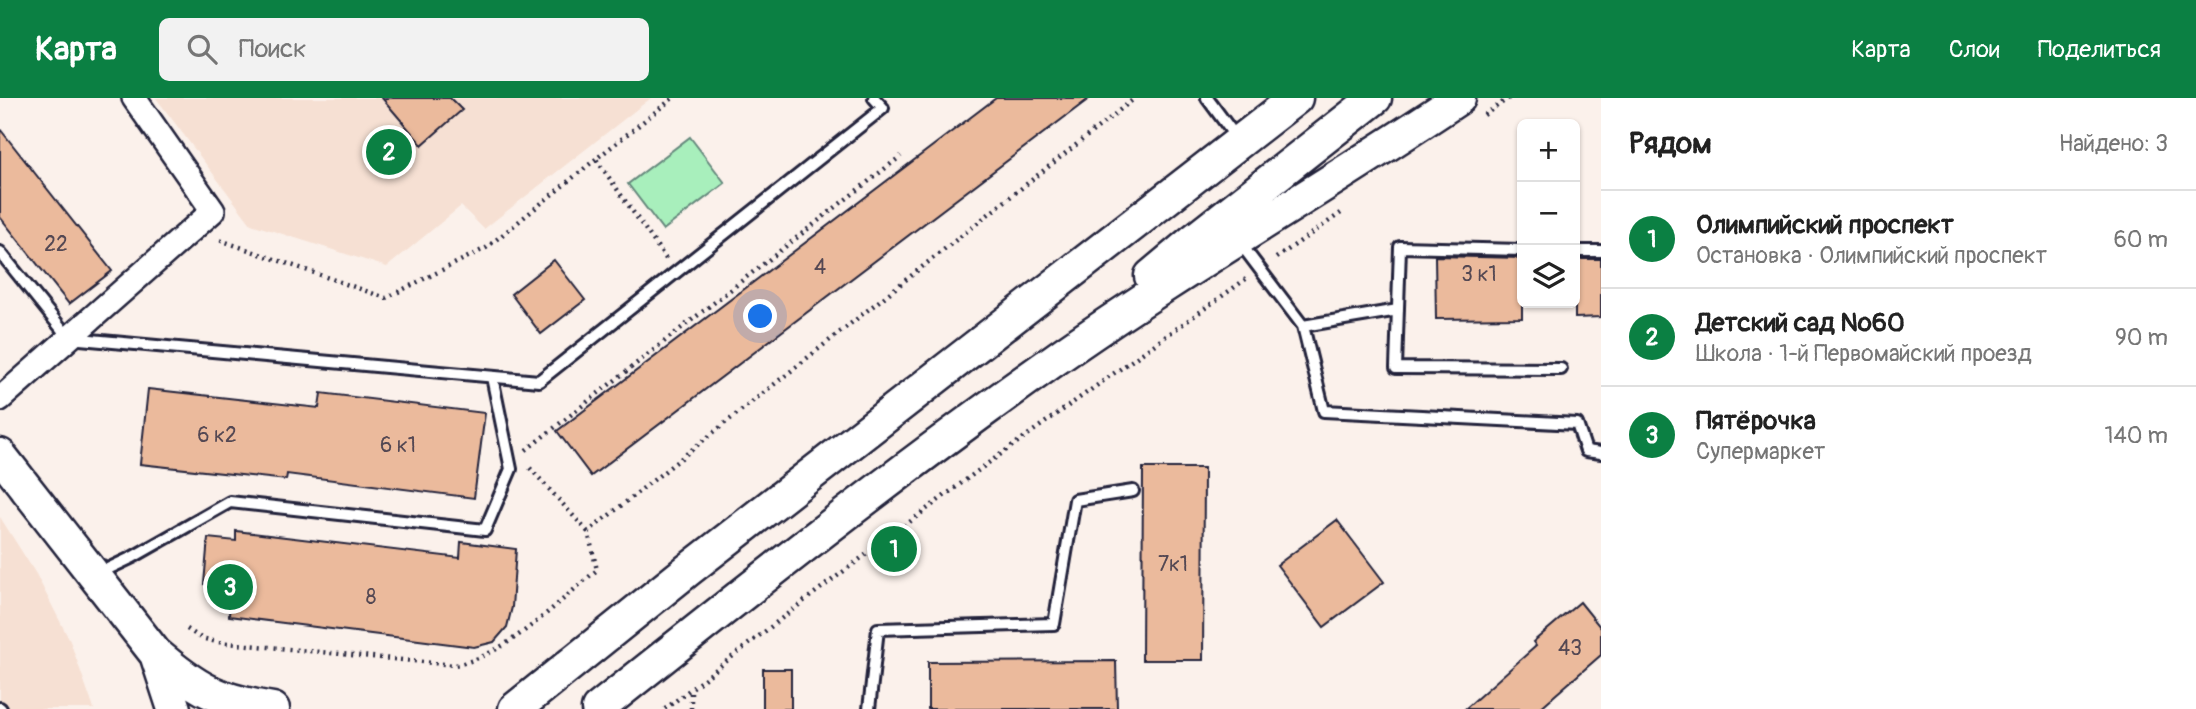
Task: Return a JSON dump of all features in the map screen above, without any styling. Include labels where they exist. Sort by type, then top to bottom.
[{"type":"main road","points":[[515,709],[688,570],[1296,98]]},
{"type":"main road","points":[[1055,360],[1194,240],[1376,98]]},
{"type":"main road","points":[[597,709],[787,559],[1055,360],[1237,240],[1366,161],[1467,110]]},
{"type":"main road","points":[[0,455],[155,653],[183,677],[208,692],[241,704],[273,709]]},
{"type":"main road","points":[[155,653],[174,709]]},
{"type":"street","points":[[0,399],[213,211],[134,98]]},
{"type":"lane","points":[[0,252],[69,338],[538,381],[883,108],[874,98]]},
{"type":"lane","points":[[1207,98],[1240,142]]},
{"type":"lane","points":[[1237,240],[1303,326],[1324,411],[1577,424],[1586,451],[1601,453]]},
{"type":"lane","points":[[1517,250],[1400,247],[1396,368],[1561,369]]},
{"type":"lane","points":[[1580,251],[1601,251]]},
{"type":"lane","points":[[1303,326],[1398,310]]},
{"type":"lane","points":[[95,576],[230,502],[485,530],[511,469],[492,377]]},
{"type":"lane","points":[[869,709],[878,629],[1054,624],[1076,500],[1133,491]]},
{"type":"path","points":[[191,229],[386,298],[486,248],[673,98]]},
{"type":"path","points":[[588,533],[1135,98]]},
{"type":"path","points":[[1467,110],[1509,98]]},
{"type":"path","points":[[518,455],[901,156]]},
{"type":"path","points":[[596,159],[675,272]]},
{"type":"path","points":[[665,709],[987,464],[1350,207]]},
{"type":"path","points":[[187,629],[201,638],[217,642],[454,665],[472,662],[504,646],[597,570],[588,533],[527,465]]},
{"type":"path","points":[[691,690],[691,709]]},
{"type":"shaded area","points":[[156,98],[651,98],[484,229],[461,206],[387,267],[251,224]]},
{"type":"shaded area","points":[[0,517],[36,574],[70,641],[94,709],[0,709]]},
{"type":"green space","points":[[690,137],[725,183],[663,230],[628,184]]},
{"type":"building","points":[[382,98],[450,98],[462,110],[422,145]]},
{"type":"building","points":[[996,98],[1090,98],[591,476],[557,431]]},
{"type":"building","points":[[0,129],[112,271],[69,304],[0,217]]},
{"type":"building","points":[[1435,256],[1517,258],[1517,308],[1522,308],[1522,318],[1436,319]]},
{"type":"building","points":[[1580,259],[1601,259],[1601,317],[1575,318],[1575,308],[1580,308]]},
{"type":"building","points":[[554,260],[585,300],[541,334],[511,294]]},
{"type":"building","points":[[148,389],[319,408],[321,393],[485,413],[474,498],[287,474],[286,480],[140,464]]},
{"type":"building","points":[[1143,468],[1204,468],[1203,660],[1142,660]]},
{"type":"building","points":[[1337,520],[1384,582],[1324,627],[1277,565]]},
{"type":"building","points":[[236,531],[460,558],[461,542],[516,549],[512,607],[507,627],[494,642],[474,647],[229,616],[231,586],[204,584],[208,538],[236,541]]},
{"type":"building","points":[[1580,602],[1601,628],[1601,655],[1539,709],[1465,709],[1536,646],[1533,642]]},
{"type":"building","points":[[1116,661],[1117,709],[928,709],[928,662]]},
{"type":"building","points":[[763,669],[791,669],[791,709],[763,709]]},
{"type":"place","name":"Детский сад №60","points":[[389,152]]},
{"type":"place","name":"Олимпийский проспект","points":[[894,549]]},
{"type":"place","name":"Пятёрочка","points":[[230,587]]}]
